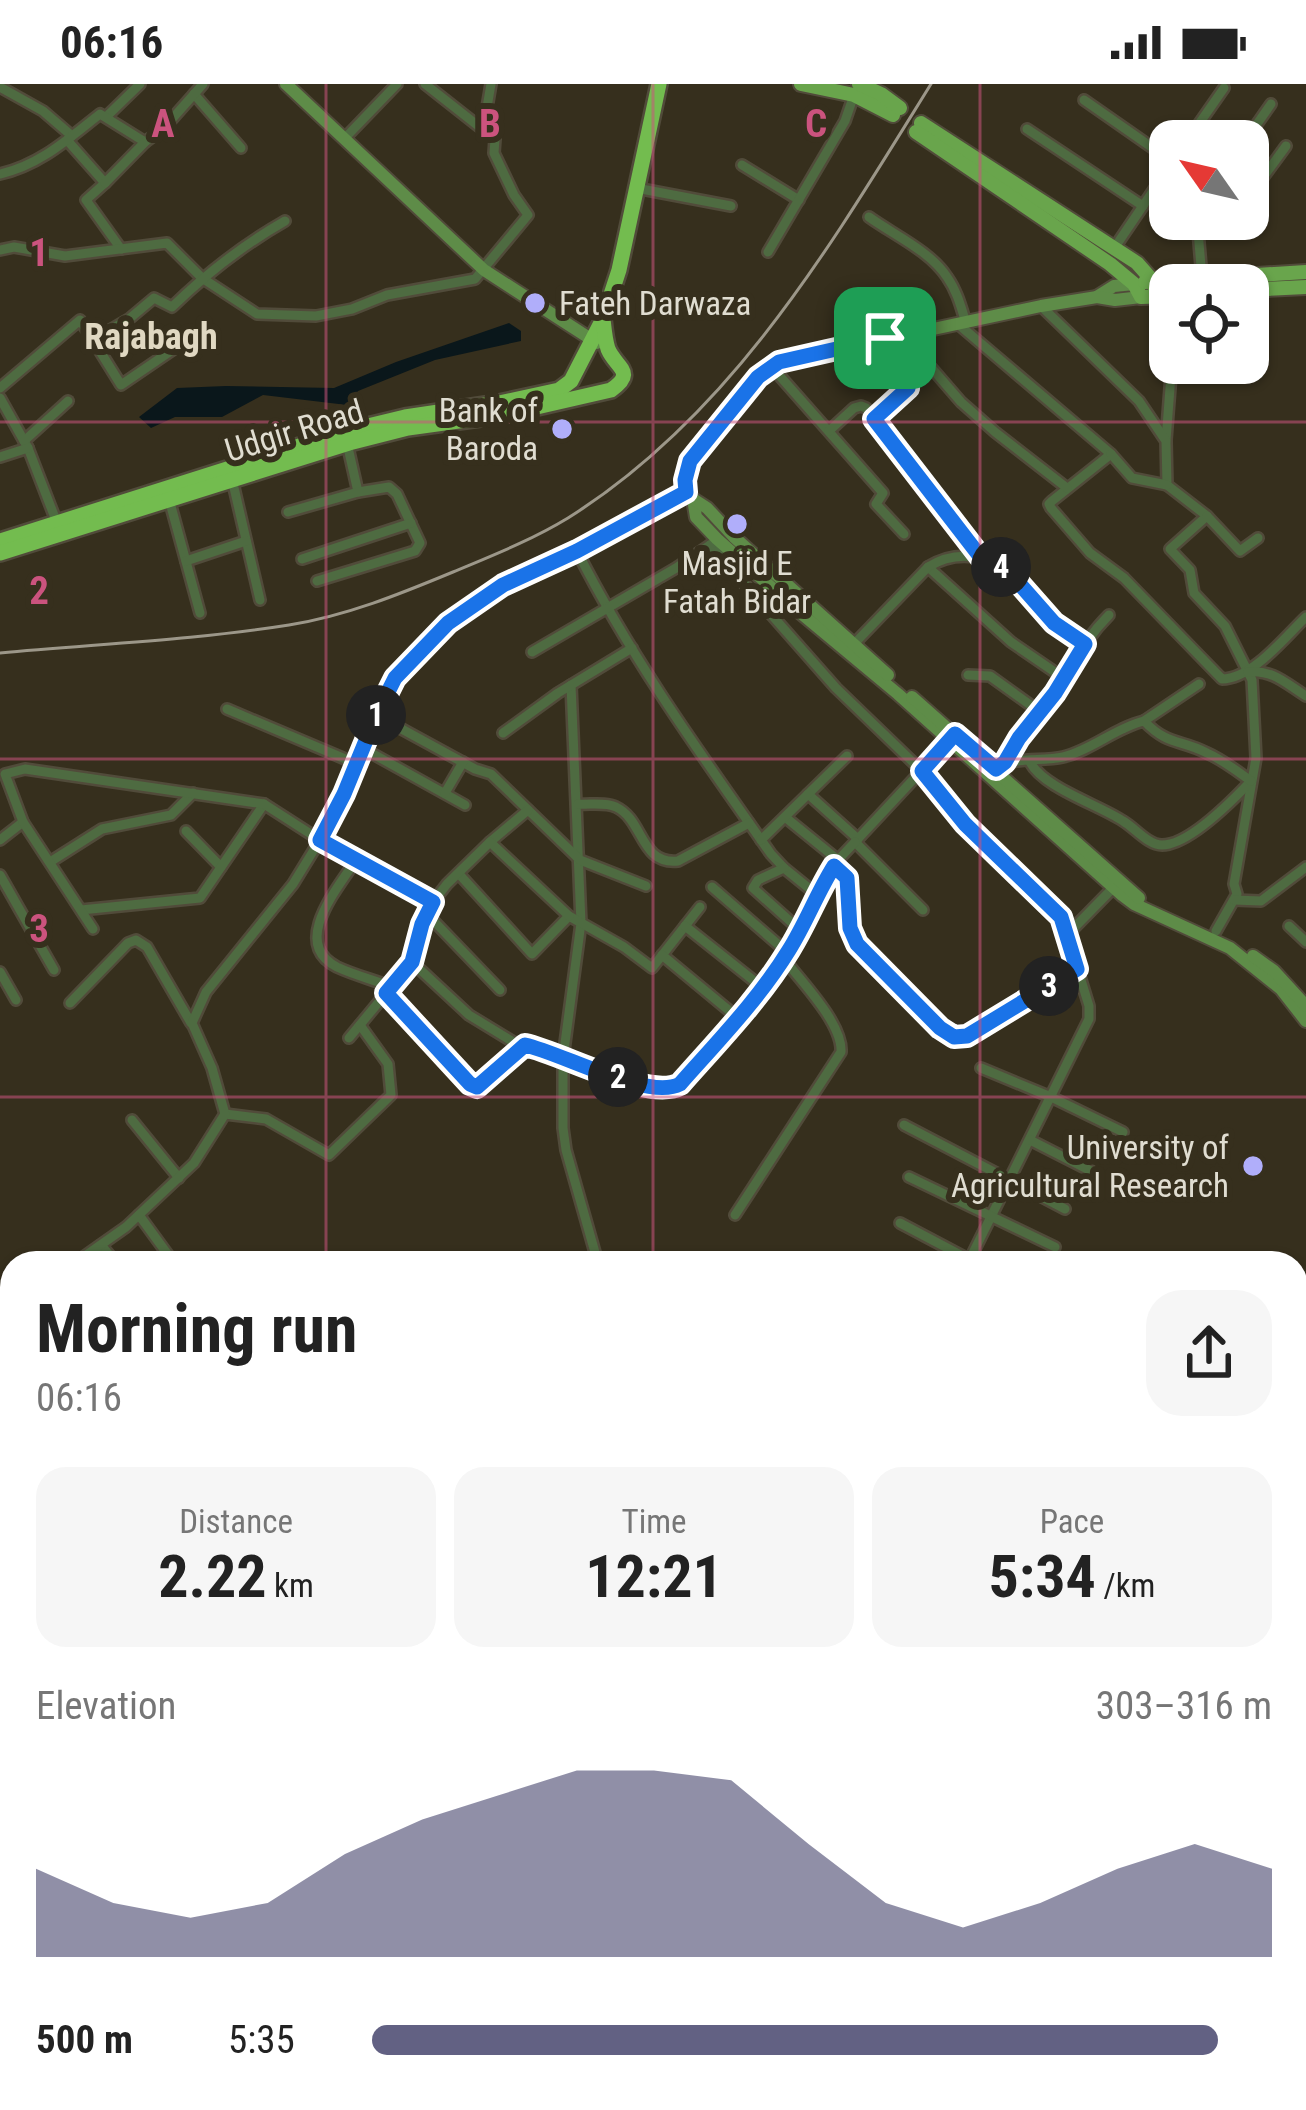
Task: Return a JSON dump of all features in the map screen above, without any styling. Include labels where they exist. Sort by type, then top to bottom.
[{"type":"highway","points":[[592,339],[620,270],[659,84]]},
{"type":"highway","points":[[603,319],[609,351]]},
{"type":"highway","name":"Udgir Road","points":[[0,554],[59,528],[346,431],[559,390],[571,381],[592,339]]},
{"type":"highway","name":"Udgir Road","points":[[0,542],[169,499],[347,443],[611,390],[624,376],[609,351]]},
{"type":"main road","points":[[801,84],[856,89],[896,112]]},
{"type":"main road","points":[[1149,276],[1115,247],[919,127],[1104,260],[1137,290],[1149,293]]},
{"type":"main road","points":[[1269,274],[1306,272]]},
{"type":"main road","points":[[1137,290],[1149,282]]},
{"type":"main road","points":[[1269,289],[1306,287]]},
{"type":"street","points":[[106,117],[140,84]]},
{"type":"street","points":[[121,249],[86,200],[164,128],[203,84]]},
{"type":"street","points":[[286,84],[484,271],[609,351]]},
{"type":"street","points":[[345,138],[397,84]]},
{"type":"street","points":[[425,84],[495,140]]},
{"type":"street","points":[[0,250],[14,247],[65,256],[166,243],[202,278],[257,314],[316,316],[387,295],[475,279],[528,214],[494,153],[495,140],[485,119],[491,84]]},
{"type":"street","points":[[0,87],[43,111],[105,183]]},
{"type":"street","points":[[1202,120],[1224,88]]},
{"type":"street","points":[[768,251],[845,121],[856,89]]},
{"type":"street","points":[[194,94],[241,148]]},
{"type":"street","points":[[1084,100],[1149,148]]},
{"type":"street","points":[[1260,120],[1271,104]]},
{"type":"street","points":[[0,174],[25,169],[100,114],[146,142]]},
{"type":"street","points":[[1027,129],[1143,206]]},
{"type":"street","points":[[1269,169],[1286,146]]},
{"type":"street","points":[[742,165],[799,200]]},
{"type":"street","points":[[636,188],[731,206]]},
{"type":"street","points":[[1115,247],[1149,196]]},
{"type":"street","points":[[869,217],[934,262],[956,291],[962,323],[1131,477],[1167,485],[1240,550],[1258,538]]},
{"type":"street","points":[[93,340],[154,298],[172,307],[202,278],[286,221]]},
{"type":"street","points":[[975,1251],[1089,1019],[1090,1006],[1061,917],[836,688],[714,542],[696,517],[685,480],[690,461],[758,377],[779,362],[1096,297],[1114,286],[1137,290]]},
{"type":"street","points":[[1041,307],[1139,401],[1166,441]]},
{"type":"street","points":[[0,388],[80,320],[121,385],[188,340]]},
{"type":"street","points":[[903,334],[961,402],[1067,488]]},
{"type":"street","points":[[874,419],[908,388],[885,338]]},
{"type":"street","points":[[779,362],[778,374],[883,493],[876,504],[904,534]]},
{"type":"street","points":[[1167,485],[1170,384]]},
{"type":"street","points":[[0,398],[26,445],[59,528]]},
{"type":"street","points":[[0,457],[26,445],[68,401]]},
{"type":"street","points":[[829,431],[861,406],[982,559]]},
{"type":"street","points":[[347,443],[358,493]]},
{"type":"street","points":[[1111,454],[1049,504],[1090,553],[1124,578],[1222,679],[1248,672],[1306,617]]},
{"type":"street","points":[[232,479],[260,600]]},
{"type":"street","points":[[288,512],[382,487],[393,490],[420,543],[418,549],[317,581]]},
{"type":"street","points":[[191,1023],[206,992],[293,884],[320,840],[395,678],[448,623],[503,585],[690,495]]},
{"type":"street","points":[[690,495],[1114,887],[1134,904],[1230,948],[1281,989],[1306,1021]]},
{"type":"street","points":[[169,499],[200,613]]},
{"type":"street","points":[[1207,516],[1170,549],[1190,570],[1194,593],[1225,626],[1252,680],[1257,747],[1234,885],[1237,894],[1216,931]]},
{"type":"street","points":[[302,559],[410,523]]},
{"type":"street","points":[[186,560],[246,541]]},
{"type":"street","points":[[532,652],[714,542]]},
{"type":"street","points":[[714,542],[952,737],[1000,765],[1139,898],[1216,931],[1274,971],[1306,1006]]},
{"type":"street","points":[[577,551],[606,610],[749,823],[784,868],[816,895]]},
{"type":"street","points":[[853,645],[928,567],[963,554],[1009,572],[1054,623],[1085,644]]},
{"type":"street","points":[[928,567],[1011,642],[1065,679]]},
{"type":"street","points":[[1000,765],[1109,615]]},
{"type":"street","points":[[503,734],[632,649]]},
{"type":"street","points":[[1248,672],[1280,677],[1306,696]]},
{"type":"street","points":[[968,675],[991,676],[1040,712]]},
{"type":"street","points":[[1000,765],[1083,752],[1144,721],[1199,684]]},
{"type":"street","points":[[571,685],[581,923],[561,1093],[564,1139],[595,1251]]},
{"type":"street","points":[[227,709],[357,764]]},
{"type":"street","points":[[376,716],[491,774],[580,860],[646,886]]},
{"type":"street","points":[[1144,721],[1168,741],[1206,752],[1251,781]]},
{"type":"street","points":[[412,962],[470,1015],[515,1043],[669,1090],[680,1084],[763,988],[801,931],[836,863],[952,737]]},
{"type":"street","points":[[364,749],[465,805]]},
{"type":"street","points":[[761,840],[848,756]]},
{"type":"street","points":[[446,793],[464,762]]},
{"type":"street","points":[[1030,762],[1057,788],[1166,846],[1222,812],[1251,781]]},
{"type":"street","points":[[93,929],[23,822],[5,774],[25,770],[264,804],[433,902]]},
{"type":"street","points":[[50,862],[106,827],[174,814],[194,794]]},
{"type":"street","points":[[808,794],[922,910]]},
{"type":"street","points":[[81,910],[200,898],[264,804]]},
{"type":"street","points":[[578,804],[617,807],[652,854],[668,862],[749,823]]},
{"type":"street","points":[[349,1038],[412,962],[433,902],[528,810]]},
{"type":"street","points":[[784,817],[847,878],[850,928],[857,944],[954,1037],[967,1036],[1077,969]]},
{"type":"street","points":[[0,840],[23,822]]},
{"type":"street","points":[[186,831],[221,867]]},
{"type":"street","points":[[490,842],[569,916],[652,968],[700,907]]},
{"type":"street","points":[[356,860],[319,922],[317,945],[323,957],[389,990],[474,1087],[525,1045]]},
{"type":"street","points":[[1234,900],[1261,901],[1306,867]]},
{"type":"street","points":[[784,868],[758,880],[753,888],[801,931]]},
{"type":"street","points":[[459,874],[532,954],[569,916]]},
{"type":"street","points":[[0,875],[54,970]]},
{"type":"street","points":[[712,886],[786,956],[842,1042],[841,1052],[735,1215]]},
{"type":"street","points":[[1067,935],[1114,887]]},
{"type":"street","points":[[427,914],[500,990]]},
{"type":"street","points":[[685,926],[763,988]]},
{"type":"street","points":[[1289,926],[1306,942]]},
{"type":"street","points":[[70,1003],[128,943],[136,940],[147,947],[212,1068],[224,1114],[194,1163],[92,1251]]},
{"type":"street","points":[[662,955],[738,1018]]},
{"type":"street","points":[[0,972],[16,1000]]},
{"type":"street","points":[[224,1114],[266,1119],[328,1155],[391,1095],[388,1064],[360,1025]]},
{"type":"street","points":[[982,1067],[1123,1132]]},
{"type":"street","points":[[133,1120],[178,1178]]},
{"type":"street","points":[[904,1124],[1065,1209]]},
{"type":"street","points":[[1030,1140],[1091,1172]]},
{"type":"street","points":[[909,1177],[1055,1247]]},
{"type":"street","points":[[139,1215],[165,1251]]},
{"type":"street","points":[[900,1223],[950,1251]]},
{"type":"street","points":[[101,1245],[106,1251]]},
{"type":"shaded area","points":[[509,323],[521,331],[521,341],[435,360],[358,391],[347,405],[263,395],[222,417],[175,417],[151,428],[139,417],[177,388],[334,388]]},
{"type":"railway","points":[[0,653],[310,621],[413,588],[568,518],[627,476],[729,378],[815,265],[931,84]]},
{"type":"place","name":"Fateh Darwaza","points":[[535,303]]},
{"type":"place","name":"Bank of Baroda","points":[[562,429]]},
{"type":"place","name":"Masjid E Fatah Bidar","points":[[737,524]]},
{"type":"place","name":"University of Agricultural Research","points":[[1253,1166]]},
{"type":"district","name":"Rajabagh","points":[[151,336]]},
{"type":"route","points":[[885,338],[908,388],[874,419],[982,559],[1009,572],[1054,623],[1085,644],[1005,762],[996,769],[955,734],[922,771],[965,824],[1061,917],[1077,969],[967,1036],[954,1037],[857,944],[850,928],[847,878],[834,866],[801,931],[760,993],[680,1084],[669,1090],[656,1089],[525,1045],[477,1087],[470,1084],[386,993],[412,962],[433,902],[320,840],[395,678],[448,623],[503,585],[686,492],[690,461],[769,368],[885,338]]}]
